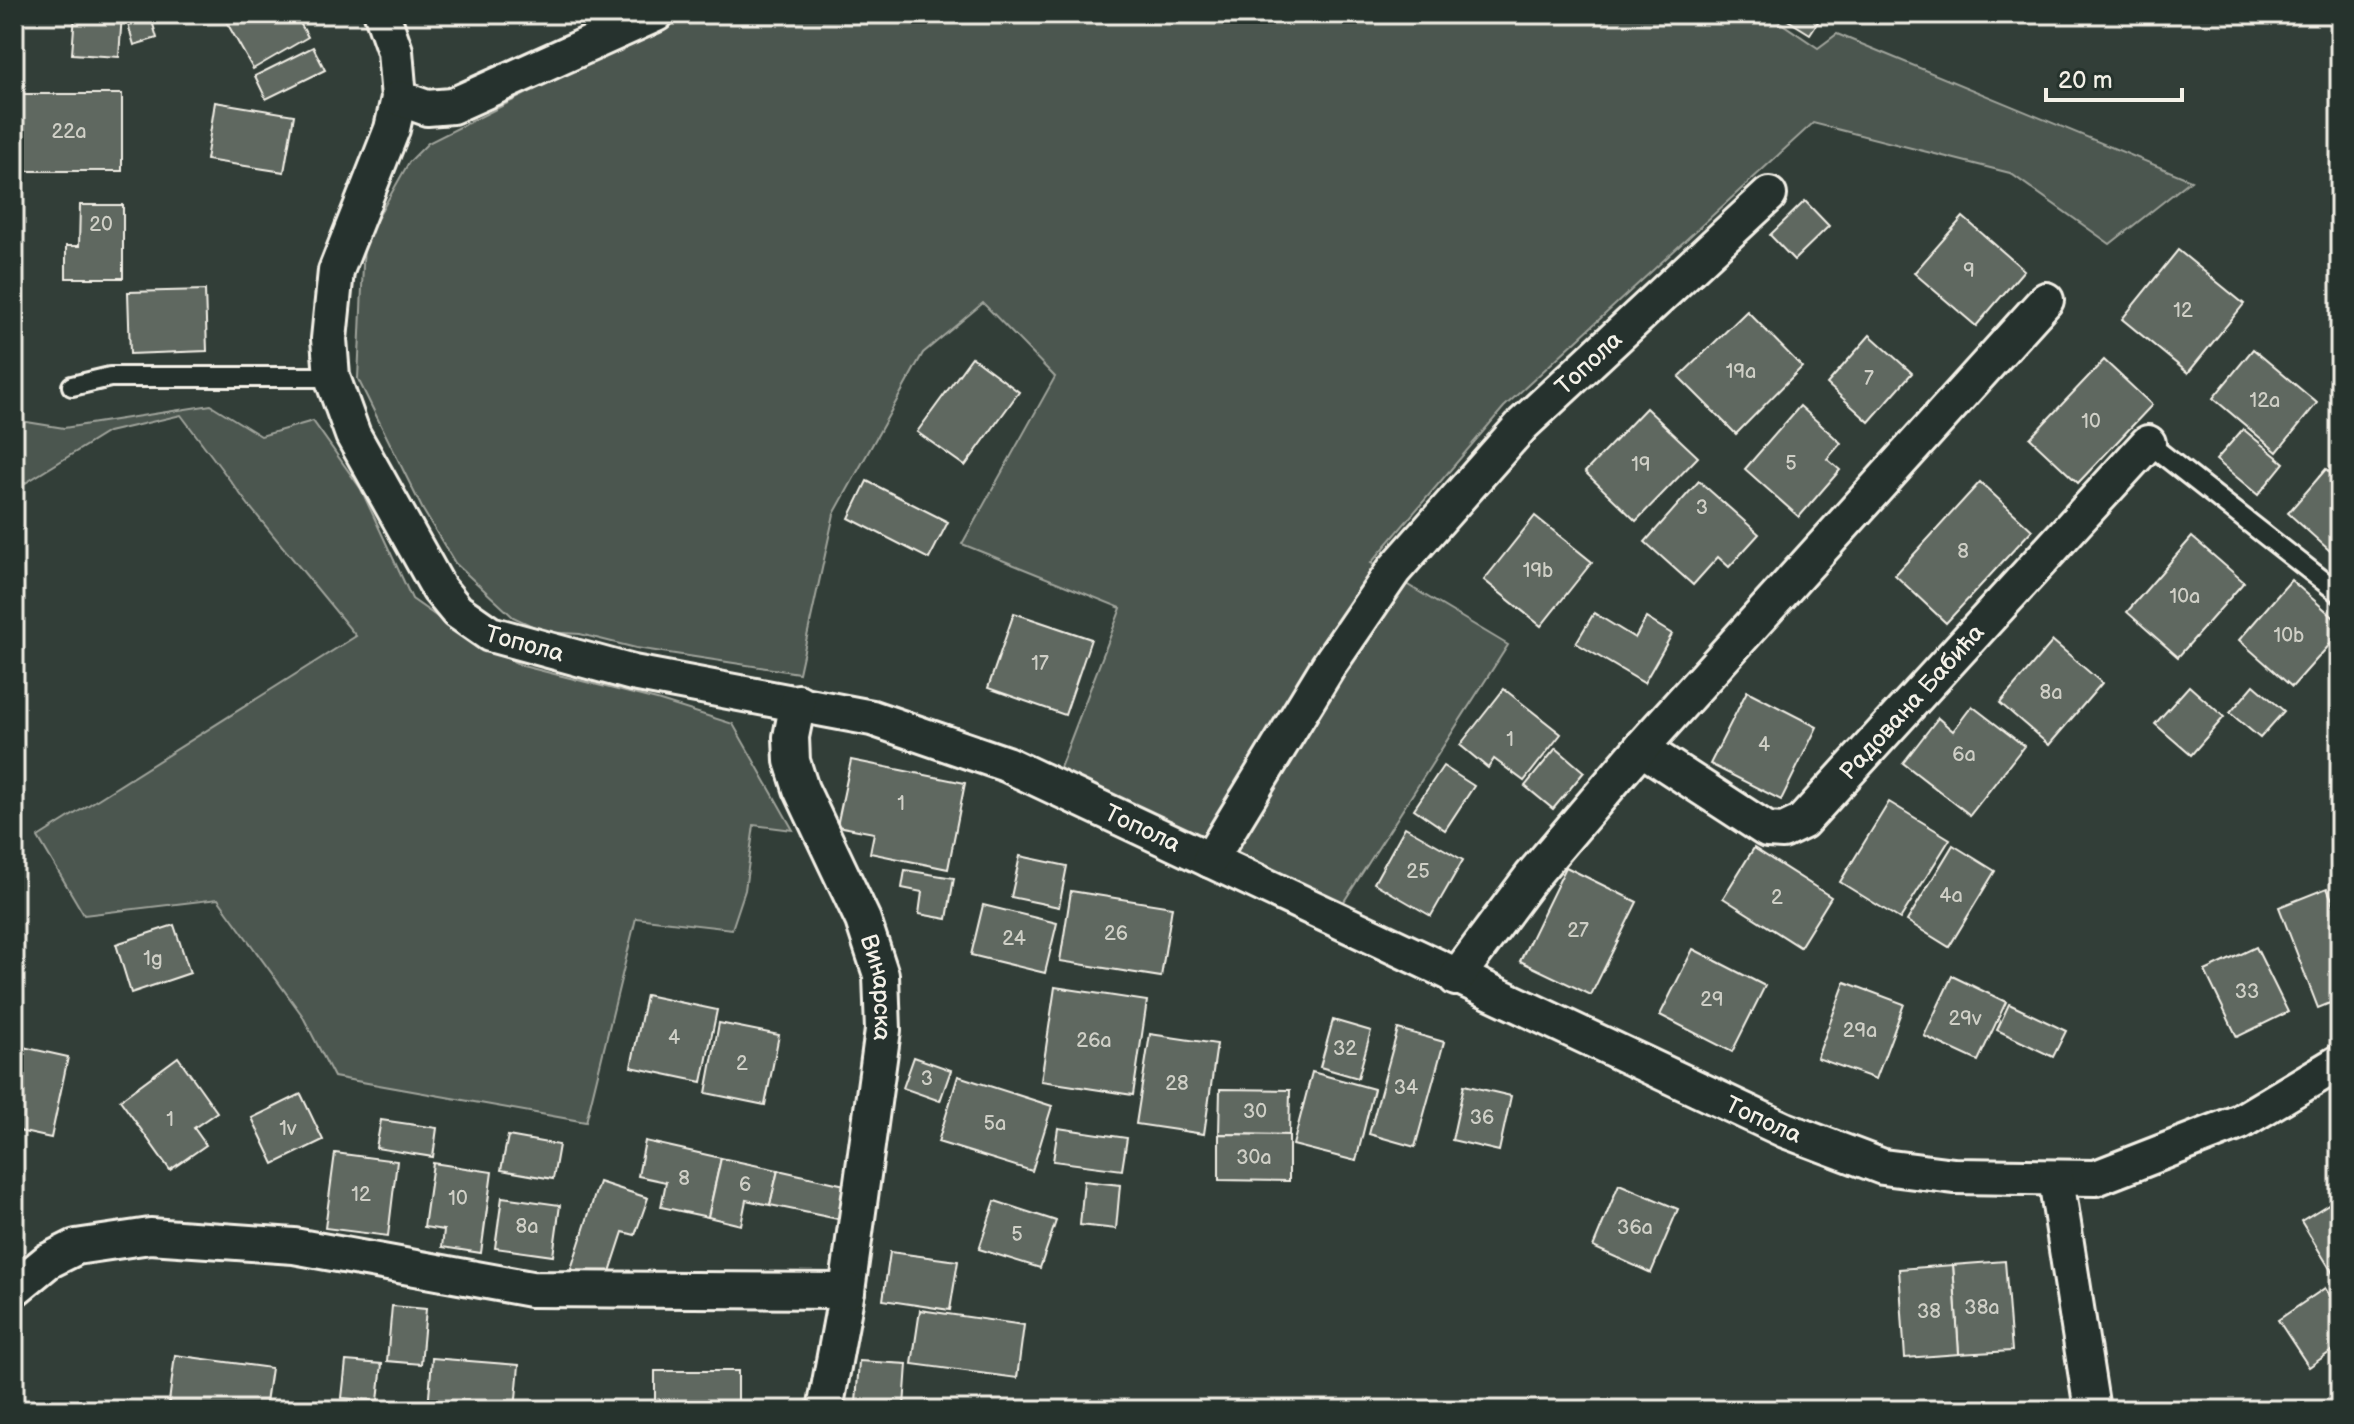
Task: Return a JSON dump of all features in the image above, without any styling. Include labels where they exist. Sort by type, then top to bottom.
[{"type":"street","name":"Топола","points":[[382,14],[395,51],[399,98],[392,129],[336,271],[329,339],[332,377],[353,435],[421,562],[439,589],[490,634],[580,660],[872,718],[1006,764],[1456,978],[1794,1133],[1883,1167],[1954,1176],[2096,1178],[2240,1122],[2340,1062]]},
{"type":"street","points":[[399,98],[427,108],[452,106],[656,14]]},
{"type":"street","name":"Топола","points":[[1210,860],[1329,665],[1394,570],[1523,424],[1769,195]]},
{"type":"street","points":[[1456,978],[1532,876],[1641,748],[2046,300]]},
{"type":"street","name":"Радована Бабића","points":[[1641,748],[1767,830],[1783,831],[1802,822],[2148,443]]},
{"type":"street","name":"Винарска","points":[[798,702],[791,737],[792,761],[801,789],[863,920],[881,975],[883,1030],[847,1291],[825,1410]]},
{"type":"street","points":[[2056,1179],[2092,1410]]},
{"type":"street","points":[[14,1289],[76,1247],[172,1236],[294,1246],[531,1289],[847,1291]]},
{"type":"lane","points":[[72,386],[110,377],[332,377]]},
{"type":"lane","points":[[2148,443],[2340,594]]},
{"type":"shaded area","points":[[685,14],[1768,14],[1818,48],[1837,34],[2191,180],[2110,244],[2010,173],[1813,123],[1504,407],[1371,563],[1508,645],[1334,917],[1053,786],[1121,608],[962,544],[1055,377],[983,303],[923,353],[834,514],[799,673],[636,648],[580,634],[545,632],[513,617],[455,563],[423,510],[358,379],[364,242],[409,162],[428,143]]},
{"type":"shaded area","points":[[211,405],[261,436],[313,421],[361,489],[412,599],[473,642],[523,666],[657,700],[733,724],[793,830],[754,825],[745,890],[732,929],[636,918],[586,1122],[334,1077],[302,1015],[218,899],[84,915],[38,837],[356,636],[250,507],[181,415],[108,432],[14,490],[14,420],[64,428]]},
{"type":"building","points":[[75,14],[122,14],[119,57],[72,54]]},
{"type":"building","points":[[125,14],[150,14],[157,38],[134,45]]},
{"type":"building","points":[[222,14],[295,14],[308,37],[253,69]]},
{"type":"building","points":[[1778,14],[1823,14],[1810,34]]},
{"type":"building","points":[[313,47],[325,70],[266,99],[255,76]]},
{"type":"building","points":[[16,94],[122,94],[122,171],[16,171]]},
{"type":"building","points":[[215,102],[294,115],[284,172],[206,160]]},
{"type":"building","points":[[14,201],[19,201],[16,274],[14,274]]},
{"type":"building","points":[[1805,201],[1829,226],[1794,260],[1770,235]]},
{"type":"building","points":[[80,205],[123,205],[123,278],[66,278],[66,246],[79,246]]},
{"type":"building","points":[[1963,217],[2024,270],[1976,326],[1914,273]]},
{"type":"building","points":[[2178,250],[2244,304],[2188,373],[2122,319]]},
{"type":"building","points":[[205,290],[207,351],[130,354],[128,292]]},
{"type":"building","points":[[1747,311],[1802,367],[1736,434],[1679,377]]},
{"type":"building","points":[[1870,335],[1912,373],[1869,422],[1827,384]]},
{"type":"building","points":[[2253,349],[2317,403],[2277,452],[2213,398]]},
{"type":"building","points":[[972,357],[1019,392],[965,466],[917,432]]},
{"type":"building","points":[[2104,360],[2152,405],[2078,483],[2030,438]]},
{"type":"building","points":[[1800,406],[1841,443],[1827,459],[1840,470],[1799,517],[1745,469]]},
{"type":"building","points":[[1646,408],[1698,457],[1636,521],[1585,472]]},
{"type":"building","points":[[2243,429],[2284,463],[2258,495],[2216,460]]},
{"type":"building","points":[[2326,469],[2340,482],[2340,560],[2288,513]]},
{"type":"building","points":[[867,481],[948,522],[929,559],[849,518]]},
{"type":"building","points":[[1699,481],[1759,534],[1729,567],[1718,557],[1693,585],[1645,542]]},
{"type":"building","points":[[1980,482],[2032,530],[1946,623],[1895,575]]},
{"type":"building","points":[[1535,516],[1592,562],[1541,626],[1484,580]]},
{"type":"building","points":[[2192,537],[2244,582],[2178,657],[2127,612]]},
{"type":"building","points":[[2291,580],[2340,623],[2340,633],[2292,687],[2239,640]]},
{"type":"building","points":[[1014,613],[1091,639],[1065,715],[988,688]]},
{"type":"building","points":[[1594,613],[1635,638],[1646,618],[1672,634],[1644,683],[1576,643]]},
{"type":"building","points":[[2053,641],[2102,683],[2049,745],[2000,703]]},
{"type":"building","points":[[2254,685],[2284,711],[2260,738],[2230,713]]},
{"type":"building","points":[[2189,686],[2224,717],[2191,755],[2155,724]]},
{"type":"building","points":[[1504,689],[1561,734],[1524,781],[1494,759],[1488,768],[1460,745]]},
{"type":"building","points":[[1747,691],[1817,727],[1781,800],[1710,764]]},
{"type":"building","points":[[1972,706],[2024,746],[1970,815],[1903,763],[1938,718],[1953,731]]},
{"type":"building","points":[[1556,748],[1584,772],[1553,809],[1525,786]]},
{"type":"building","points":[[851,760],[965,783],[948,869],[870,853],[874,833],[837,826]]},
{"type":"building","points":[[1443,766],[1474,786],[1445,830],[1414,809]]},
{"type":"building","points":[[1889,802],[1950,839],[1900,919],[1840,882]]},
{"type":"building","points":[[1405,827],[1463,860],[1431,916],[1374,883]]},
{"type":"building","points":[[1953,845],[1995,871],[1949,947],[1907,921]]},
{"type":"building","points":[[1754,848],[1831,897],[1800,947],[1723,898]]},
{"type":"building","points":[[1020,856],[1067,866],[1059,907],[1011,897]]},
{"type":"building","points":[[1566,867],[1637,902],[1591,995],[1520,961]]},
{"type":"building","points":[[905,870],[954,878],[947,919],[919,914],[922,892],[902,888]]},
{"type":"building","points":[[2327,888],[2336,909],[2340,907],[2340,999],[2318,1008],[2279,907]]},
{"type":"building","points":[[1071,891],[1172,907],[1161,977],[1060,961]]},
{"type":"building","points":[[983,905],[1057,923],[1045,973],[971,955]]},
{"type":"building","points":[[174,925],[190,973],[131,993],[116,944]]},
{"type":"building","points":[[2256,947],[2288,1012],[2237,1037],[2205,971]]},
{"type":"building","points":[[1693,949],[1765,986],[1732,1052],[1660,1015]]},
{"type":"building","points":[[1952,976],[2006,1002],[1978,1061],[1924,1036]]},
{"type":"building","points":[[1845,982],[1904,1004],[1876,1079],[1817,1058]]},
{"type":"building","points":[[1055,987],[1147,1001],[1133,1095],[1041,1081]]},
{"type":"building","points":[[646,995],[717,1010],[702,1082],[631,1067]]},
{"type":"building","points":[[2009,1004],[2066,1031],[2053,1057],[1997,1030]]},
{"type":"building","points":[[1333,1020],[1371,1031],[1358,1078],[1320,1067]]},
{"type":"building","points":[[719,1023],[779,1035],[765,1105],[706,1093]]},
{"type":"building","points":[[1398,1029],[1444,1042],[1415,1147],[1369,1134]]},
{"type":"building","points":[[1150,1034],[1217,1044],[1204,1134],[1136,1124]]},
{"type":"building","points":[[14,1045],[68,1057],[51,1138],[14,1130]]},
{"type":"building","points":[[178,1057],[217,1112],[194,1128],[206,1145],[170,1170],[120,1100]]},
{"type":"building","points":[[914,1057],[951,1070],[940,1101],[903,1088]]},
{"type":"building","points":[[1312,1072],[1374,1089],[1356,1161],[1293,1145]]},
{"type":"building","points":[[958,1076],[1052,1106],[1032,1171],[938,1142]]},
{"type":"building","points":[[1464,1085],[1511,1096],[1499,1151],[1452,1140]]},
{"type":"building","points":[[1220,1089],[1290,1090],[1289,1135],[1219,1134]]},
{"type":"building","points":[[301,1094],[323,1140],[274,1164],[252,1118]]},
{"type":"building","points":[[381,1120],[437,1128],[433,1157],[376,1148]]},
{"type":"building","points":[[1058,1128],[1127,1138],[1122,1170],[1053,1161]]},
{"type":"building","points":[[1219,1134],[1289,1135],[1289,1181],[1219,1180]]},
{"type":"building","points":[[508,1136],[559,1145],[553,1179],[501,1170]]},
{"type":"building","points":[[645,1141],[721,1158],[708,1217],[661,1207],[666,1182],[638,1176]]},
{"type":"building","points":[[335,1153],[397,1161],[388,1236],[325,1228]]},
{"type":"building","points":[[721,1158],[778,1170],[770,1205],[746,1200],[741,1225],[708,1217]]},
{"type":"building","points":[[433,1163],[492,1172],[481,1253],[442,1247],[444,1230],[424,1227]]},
{"type":"building","points":[[778,1170],[845,1185],[838,1219],[770,1205]]},
{"type":"building","points":[[1084,1181],[1120,1185],[1116,1229],[1080,1225]]},
{"type":"building","points":[[599,1182],[648,1198],[635,1235],[623,1232],[607,1281],[571,1269]]},
{"type":"building","points":[[1619,1184],[1678,1209],[1651,1273],[1593,1247]]},
{"type":"building","points":[[502,1197],[560,1205],[553,1256],[495,1248]]},
{"type":"building","points":[[2340,1197],[2340,1274],[2335,1277],[2301,1221]]},
{"type":"building","points":[[995,1201],[1056,1221],[1040,1268],[979,1249]]},
{"type":"building","points":[[890,1252],[958,1261],[950,1310],[883,1300]]},
{"type":"building","points":[[2005,1261],[2012,1351],[1959,1354],[1953,1265]]},
{"type":"building","points":[[1953,1265],[1959,1354],[1905,1358],[1899,1269]]},
{"type":"building","points":[[2325,1288],[2340,1310],[2340,1345],[2309,1367],[2278,1320]]},
{"type":"building","points":[[392,1306],[426,1309],[421,1364],[387,1361]]},
{"type":"building","points":[[920,1310],[1024,1325],[1017,1378],[912,1364]]},
{"type":"building","points":[[175,1355],[271,1368],[265,1410],[168,1410]]},
{"type":"building","points":[[432,1358],[519,1365],[515,1410],[428,1410]]},
{"type":"building","points":[[346,1361],[382,1364],[378,1401],[342,1398]]},
{"type":"building","points":[[859,1361],[907,1364],[904,1407],[856,1403]]},
{"type":"building","points":[[655,1371],[738,1371],[738,1410],[655,1410]]}]
